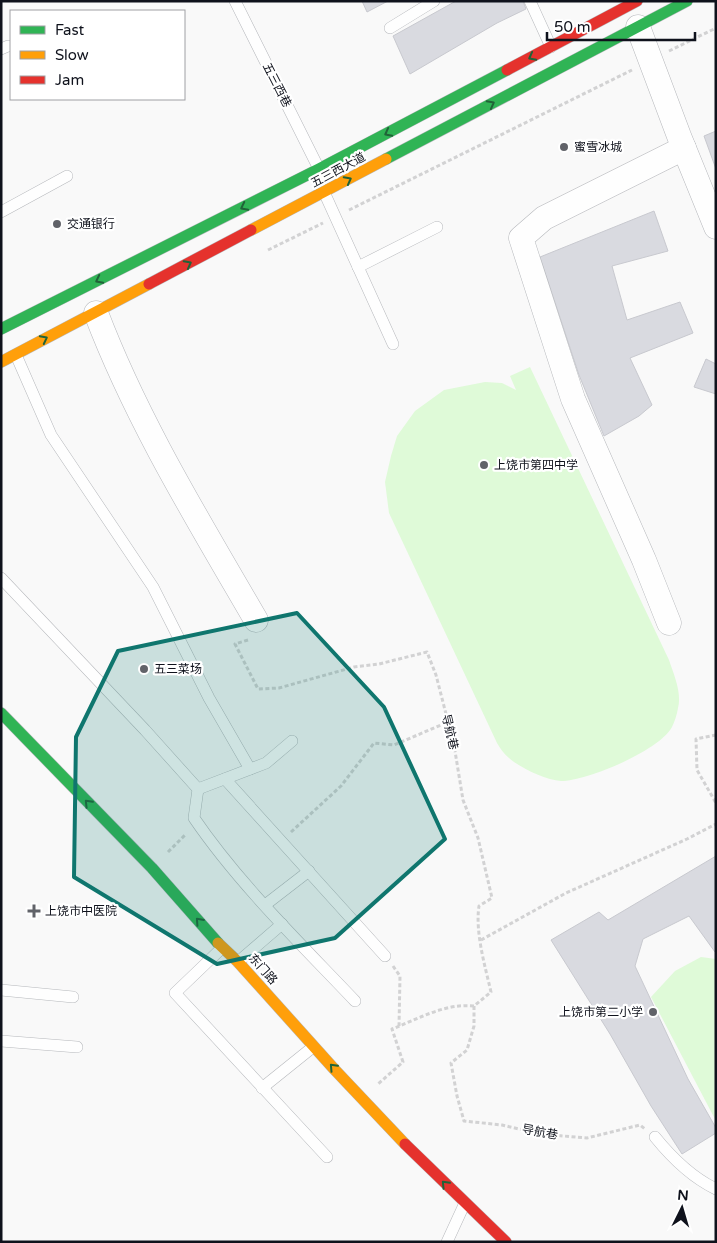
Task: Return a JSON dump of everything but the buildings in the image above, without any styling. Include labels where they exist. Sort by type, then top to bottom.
[{"type":"main road","name":"五三西大道","points":[[1,329],[319,170],[637,1]]},
{"type":"main road","name":"五三西大道","points":[[1,362],[688,1]]},
{"type":"main road","name":"东门路","points":[[1,713],[152,868],[222,948],[238,962],[363,1099],[464,1205],[506,1242]]},
{"type":"street","points":[[638,27],[716,226]]},
{"type":"street","points":[[668,623],[644,560],[573,399],[521,238],[544,218],[684,148]]},
{"type":"street","points":[[96,313],[160,454],[256,620]]},
{"type":"lane","name":"五三西巷","points":[[235,1],[319,170]]},
{"type":"lane","points":[[390,28],[434,1]]},
{"type":"lane","points":[[530,1],[551,47]]},
{"type":"lane","points":[[1,212],[67,176]]},
{"type":"lane","points":[[324,192],[393,344]]},
{"type":"lane","points":[[358,267],[437,228]]},
{"type":"lane","points":[[16,354],[51,436],[153,587],[209,698],[250,769]]},
{"type":"lane","points":[[1,578],[145,730],[198,790],[194,818],[214,846],[282,924],[355,1001]]},
{"type":"lane","points":[[198,790],[266,763],[292,742]]},
{"type":"lane","points":[[225,779],[385,956]]},
{"type":"lane","points":[[265,905],[309,871]]},
{"type":"lane","points":[[238,962],[282,924]]},
{"type":"lane","points":[[222,948],[175,993],[327,1157]]},
{"type":"lane","points":[[1,990],[73,997]]},
{"type":"lane","points":[[1,1041],[77,1047]]},
{"type":"lane","points":[[262,1088],[314,1046]]},
{"type":"lane","points":[[655,1137],[673,1159],[706,1185],[716,1189]]},
{"type":"lane","points":[[447,1242],[464,1205]]},
{"type":"path","points":[[264,252],[716,28]]},
{"type":"path","name":"导航巷","points":[[256,620],[264,634],[235,644],[258,689],[279,688],[354,667],[379,664],[427,652],[436,675],[448,722],[463,800],[478,838],[492,898],[479,906],[478,915],[491,992],[474,1006],[474,1026],[467,1050],[451,1063],[464,1121],[502,1124],[540,1134],[587,1138],[640,1125],[655,1137]]},
{"type":"path","points":[[281,841],[341,786],[374,743],[394,746],[448,722]]},
{"type":"path","points":[[716,735],[696,739],[697,770],[716,803]]},
{"type":"path","points":[[152,868],[197,822]]},
{"type":"path","points":[[481,940],[566,893],[687,839],[716,824]]},
{"type":"path","points":[[385,956],[400,976],[399,1026]]},
{"type":"path","points":[[363,1099],[403,1062],[392,1029],[436,1011],[462,1005],[474,1006]]},
{"type":"highlighted area","points":[[297,613],[384,707],[445,839],[335,938],[217,964],[74,877],[76,737],[118,651]]},
{"type":"green space","points":[[530,367],[669,660],[679,696],[675,720],[665,736],[622,763],[573,780],[561,781],[541,776],[520,766],[502,751],[389,513],[385,482],[397,436],[415,411],[444,390],[485,382],[502,383],[516,390],[510,376]]},
{"type":"green space","points":[[701,957],[716,959],[716,1121],[651,997],[675,971]]},
{"type":"traffic: fast","points":[[386,159],[687,1]]},
{"type":"traffic: fast","points":[[1,329],[319,169],[507,70]]},
{"type":"traffic: fast","points":[[1,713],[152,868],[218,943]]},
{"type":"traffic: slow","points":[[251,230],[386,159]]},
{"type":"traffic: slow","points":[[1,362],[149,284]]},
{"type":"traffic: slow","points":[[218,943],[238,962],[335,1070],[405,1144]]},
{"type":"traffic: jam","points":[[507,70],[637,1]]},
{"type":"traffic: jam","points":[[149,284],[251,230]]},
{"type":"traffic: jam","points":[[405,1144],[506,1242]]},
{"type":"place","name":"蜜雪冰城","points":[[564,147]]},
{"type":"place","name":"交通银行","points":[[57,224]]},
{"type":"place","name":"上饶市第四中学","points":[[484,465]]},
{"type":"place","name":"五三菜场","points":[[144,669]]},
{"type":"place","name":"上饶市中医院","points":[[34,911]]},
{"type":"place","name":"上饶市第二小学","points":[[653,1012]]}]
